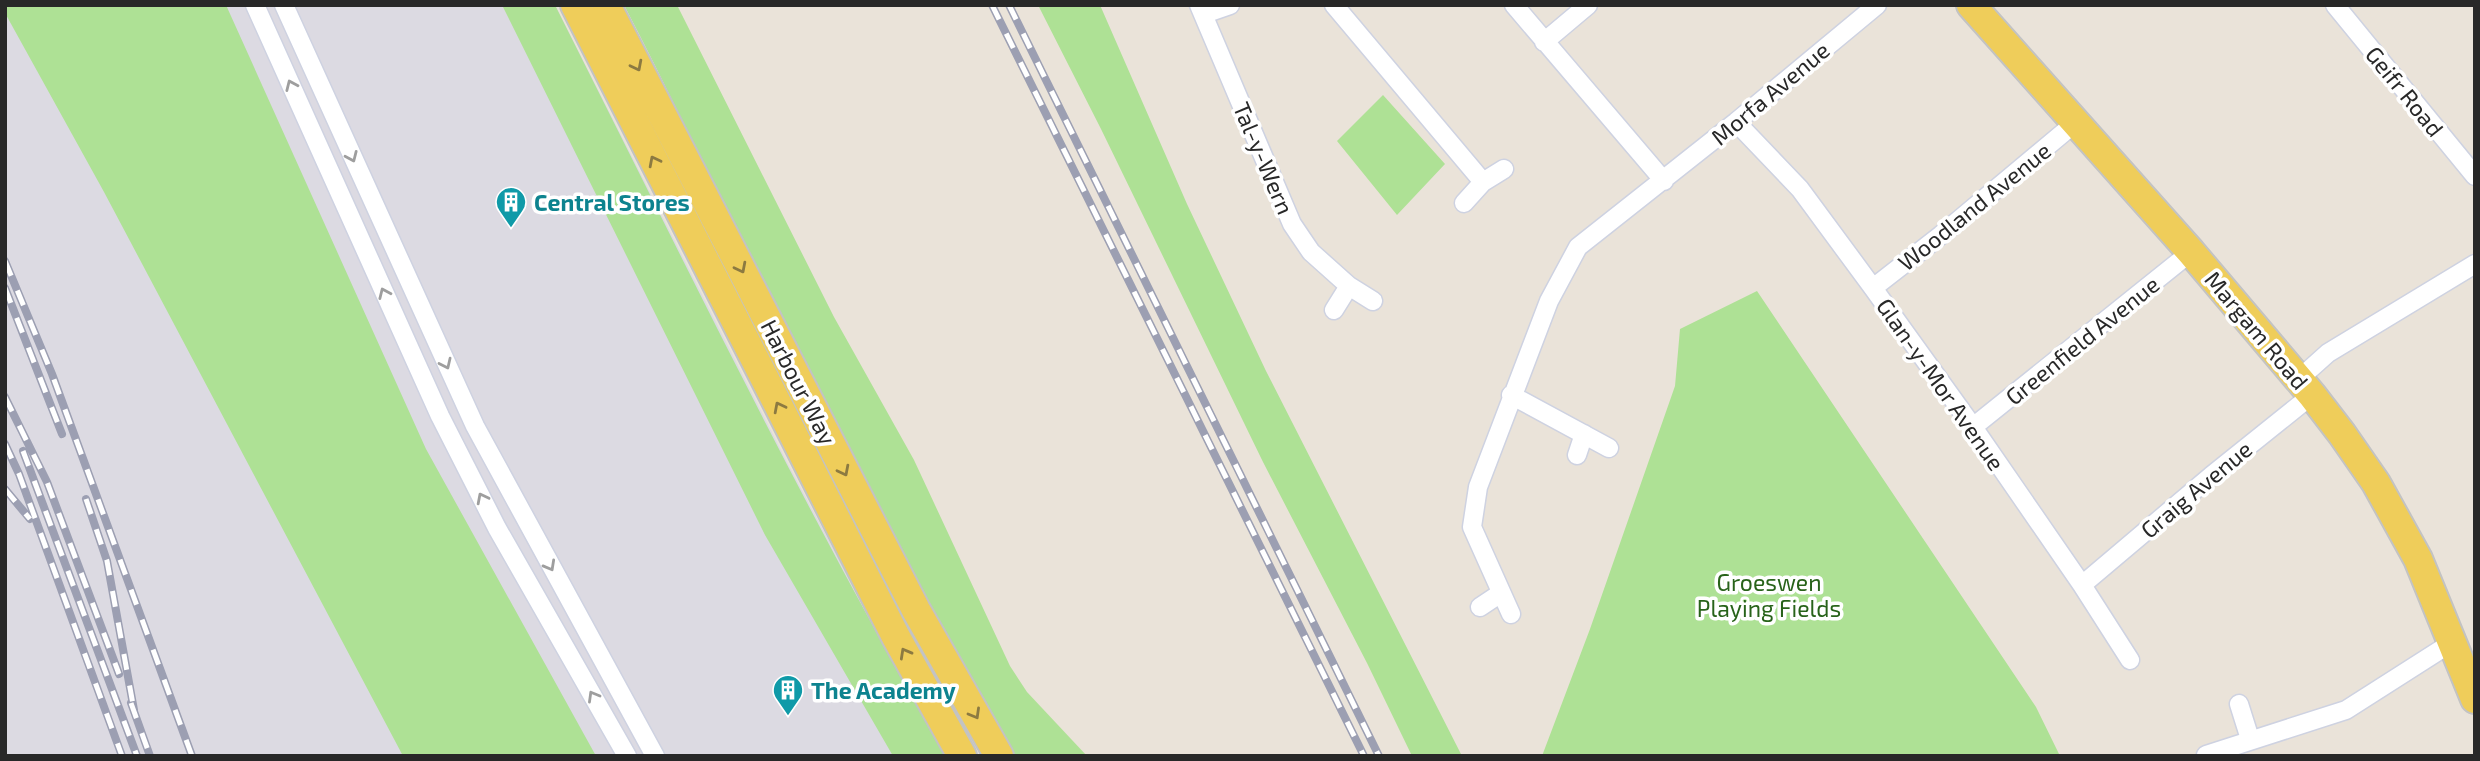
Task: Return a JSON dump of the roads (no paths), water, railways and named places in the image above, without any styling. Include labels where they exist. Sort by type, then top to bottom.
[{"type":"main road","name":"Harbour Way","points":[[575,5],[895,637],[962,756]]},
{"type":"main road","name":"Harbour Way","points":[[606,5],[916,610],[999,756]]},
{"type":"main road","name":"Margam Road","points":[[1971,5],[2191,252],[2306,387],[2376,483],[2418,559],[2475,699]]},
{"type":"street","points":[[255,5],[440,416],[497,528],[627,756]]},
{"type":"street","points":[[284,5],[475,426],[655,756]]},
{"type":"street","name":"Tal-y-Wern","points":[[1230,5],[1202,10],[1292,224],[1311,252],[1349,286],[1373,301]]},
{"type":"street","points":[[1334,5],[1483,182]]},
{"type":"street","points":[[1514,5],[1664,181]]},
{"type":"street","points":[[1544,42],[1588,5]]},
{"type":"street","name":"Morfa Avenue","points":[[1511,614],[1472,527],[1478,487],[1549,301],[1578,247],[1737,122],[1877,5]]},
{"type":"street","name":"Geifr Road","points":[[2334,5],[2475,176]]},
{"type":"street","name":"Glan-y-Mor Avenue","points":[[1737,122],[1800,189],[1873,288],[1973,427],[2082,585],[2130,660]]},
{"type":"street","name":"Woodland Avenue","points":[[1873,288],[2075,124]]},
{"type":"street","points":[[1464,203],[1483,182],[1504,169]]},
{"type":"street","name":"Greenfield Avenue","points":[[1973,427],[2191,252]]},
{"type":"street","name":"Graig Avenue","points":[[2082,585],[2211,476],[2306,387],[2329,353],[2475,264]]},
{"type":"street","points":[[1334,310],[1349,286]]},
{"type":"street","points":[[1511,395],[1608,448]]},
{"type":"street","points":[[1577,455],[1584,434]]},
{"type":"street","points":[[1479,607],[1501,593]]},
{"type":"street","points":[[2206,755],[2346,710],[2451,643]]},
{"type":"street","points":[[2239,704],[2250,739]]},
{"type":"railway","points":[[992,5],[1364,756]]},
{"type":"railway","points":[[1009,5],[1379,756]]},
{"type":"railway","points":[[5,261],[52,374],[192,756]]},
{"type":"railway","points":[[5,288],[62,434]]},
{"type":"railway","points":[[5,397],[47,482],[119,674]]},
{"type":"railway","points":[[5,444],[19,474],[122,756]]},
{"type":"railway","points":[[23,451],[137,756]]},
{"type":"railway","points":[[5,489],[30,519]]},
{"type":"railway","points":[[86,499],[107,561],[134,710]]},
{"type":"railway","points":[[131,703],[150,756]]},
{"type":"place","name":"Central Stores","points":[[511,229]]},
{"type":"place","name":"The Academy","points":[[788,717]]},
{"type":"park label","name":"Groeswen Playing Fields","points":[[1769,595]]}]
